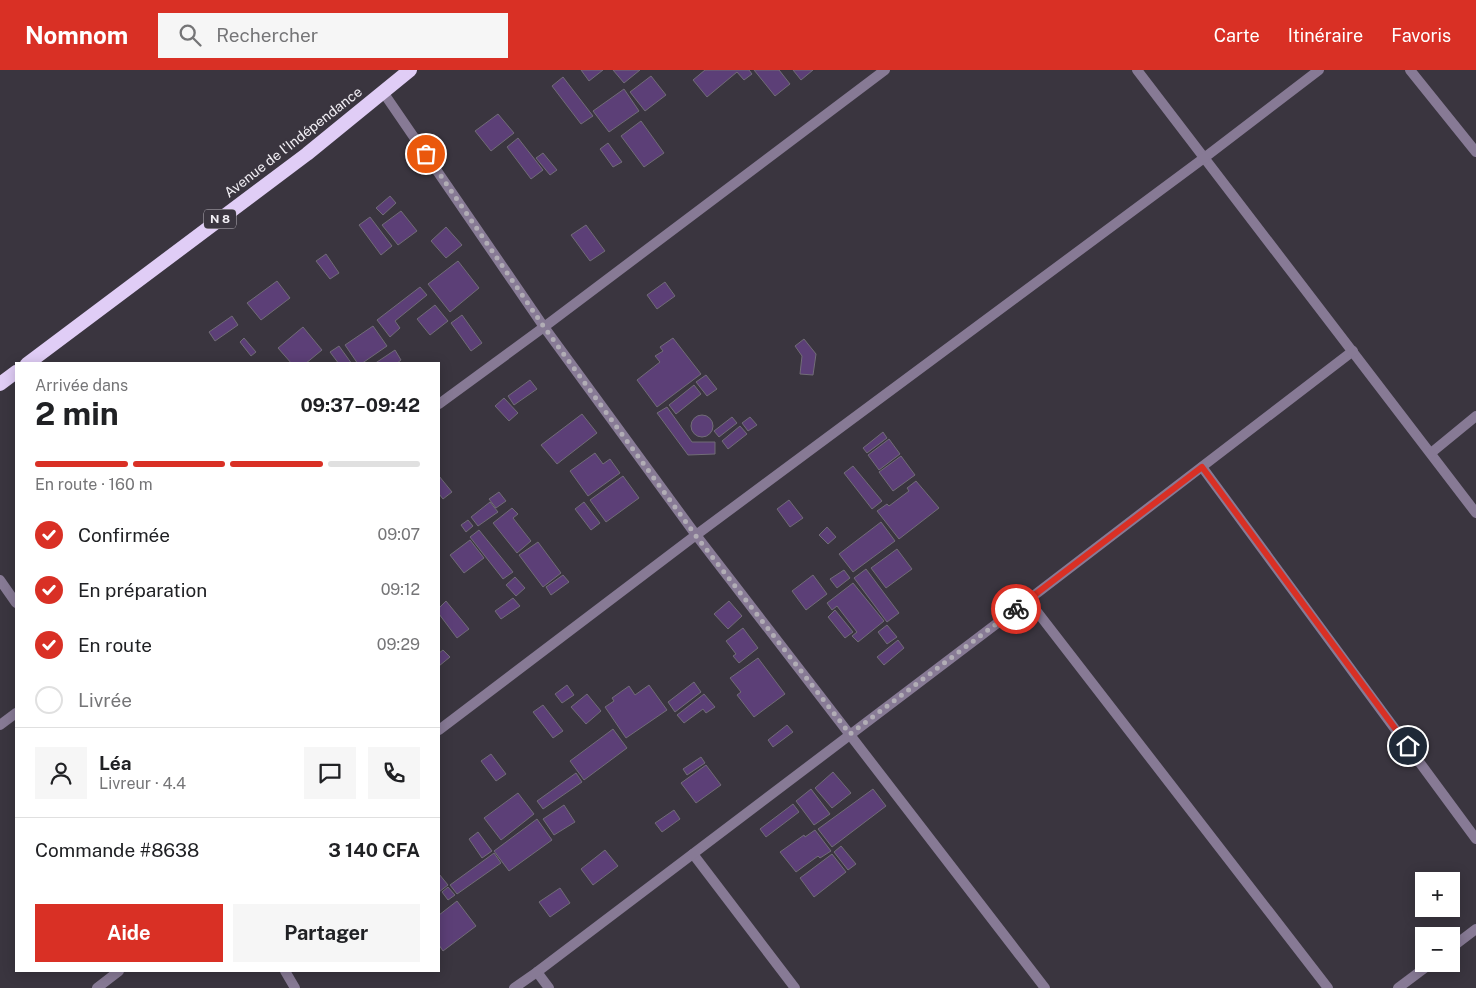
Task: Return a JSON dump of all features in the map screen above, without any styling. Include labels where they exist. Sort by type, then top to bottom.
[{"type":"highway","name":"Avenue de l'Indépendance","points":[[31,362],[307,154],[410,70]]},
{"type":"highway","points":[[0,384],[15,373]]},
{"type":"street","points":[[440,403],[885,70]]},
{"type":"street","points":[[1137,70],[1476,513]]},
{"type":"street","points":[[440,729],[1319,70]]},
{"type":"street","points":[[1410,70],[1476,152]]},
{"type":"street","points":[[383,92],[544,327],[696,536],[1045,988]]},
{"type":"street","points":[[514,988],[1028,600],[1353,351]]},
{"type":"street","points":[[1431,454],[1476,416]]},
{"type":"street","points":[[1202,467],[1476,839]]},
{"type":"street","points":[[0,580],[15,602]]},
{"type":"street","points":[[1028,600],[1328,988]]},
{"type":"street","points":[[0,725],[15,714]]},
{"type":"street","points":[[693,854],[795,988]]},
{"type":"street","points":[[1460,941],[1476,929]]},
{"type":"street","points":[[97,988],[118,972]]},
{"type":"street","points":[[286,972],[295,988]]},
{"type":"street","points":[[537,972],[549,988]]},
{"type":"street","points":[[1398,988],[1419,972]]},
{"type":"building","points":[[581,70],[603,70],[589,81]]},
{"type":"building","points":[[613,70],[640,70],[624,83]]},
{"type":"building","points":[[705,70],[749,70],[752,74],[744,80],[737,72],[707,97],[693,80]]},
{"type":"building","points":[[754,70],[779,70],[790,84],[775,96]]},
{"type":"building","points":[[793,70],[813,70],[801,80]]},
{"type":"building","points":[[651,76],[666,95],[645,111],[630,92]]},
{"type":"building","points":[[563,77],[593,116],[581,124],[552,86]]},
{"type":"building","points":[[624,89],[639,111],[609,132],[593,111]]},
{"type":"building","points":[[498,114],[514,133],[491,151],[475,131]]},
{"type":"building","points":[[641,121],[664,153],[644,167],[621,136]]},
{"type":"building","points":[[518,138],[543,170],[531,179],[507,147]]},
{"type":"building","points":[[608,143],[622,162],[613,167],[600,149]]},
{"type":"building","points":[[543,153],[557,170],[550,175],[536,158]]},
{"type":"building","points":[[390,196],[396,203],[383,215],[376,208]]},
{"type":"building","points":[[401,211],[417,231],[398,245],[382,225]]},
{"type":"building","points":[[370,217],[392,246],[381,255],[359,225]]},
{"type":"building","points":[[586,225],[605,251],[590,261],[571,235]]},
{"type":"building","points":[[446,227],[462,245],[446,258],[431,241]]},
{"type":"building","points":[[326,254],[339,273],[330,279],[316,261]]},
{"type":"building","points":[[458,261],[479,288],[450,312],[428,284]]},
{"type":"building","points":[[277,281],[290,298],[261,320],[247,303]]},
{"type":"building","points":[[665,282],[675,296],[657,309],[647,295]]},
{"type":"building","points":[[420,287],[427,295],[395,321],[400,328],[390,337],[377,320]]},
{"type":"building","points":[[435,305],[448,321],[430,335],[417,319]]},
{"type":"building","points":[[462,315],[482,343],[471,351],[451,323]]},
{"type":"building","points":[[232,316],[238,325],[215,341],[209,332]]},
{"type":"building","points":[[373,326],[387,346],[364,362],[357,362],[345,345]]},
{"type":"building","points":[[303,327],[322,350],[307,362],[290,362],[278,348]]},
{"type":"building","points":[[244,338],[256,352],[251,356],[240,342]]},
{"type":"building","points":[[673,338],[701,374],[657,407],[637,380],[660,362],[655,356],[663,351],[660,347]]},
{"type":"building","points":[[804,339],[816,354],[813,375],[800,374],[802,356],[795,346]]},
{"type":"building","points":[[339,346],[351,362],[338,362],[330,352]]},
{"type":"building","points":[[395,350],[401,360],[398,362],[377,362]]},
{"type":"building","points":[[706,375],[717,389],[707,396],[696,382]]},
{"type":"building","points":[[530,380],[537,389],[514,405],[508,396]]},
{"type":"building","points":[[694,385],[701,394],[676,414],[669,405]]},
{"type":"building","points":[[504,398],[518,413],[509,421],[495,406]]},
{"type":"building","points":[[667,407],[692,442],[715,442],[715,454],[688,455],[657,413]]},
{"type":"building","points":[[582,414],[597,433],[557,464],[541,445]]},
{"type":"building","points":[[702,415],[710,418],[713,426],[710,434],[702,437],[694,434],[691,426],[694,418]]},
{"type":"building","points":[[732,417],[737,423],[719,437],[714,431]]},
{"type":"building","points":[[750,417],[757,425],[748,431],[742,423]]},
{"type":"building","points":[[740,426],[747,434],[728,449],[722,441]]},
{"type":"building","points":[[883,432],[887,438],[867,453],[863,448]]},
{"type":"building","points":[[889,439],[900,454],[879,470],[868,455]]},
{"type":"building","points":[[595,453],[603,464],[610,459],[620,473],[588,496],[570,471]]},
{"type":"building","points":[[901,456],[915,475],[893,491],[879,472]]},
{"type":"building","points":[[853,466],[882,501],[872,509],[844,473]]},
{"type":"building","points":[[623,476],[639,498],[606,522],[590,500]]},
{"type":"building","points":[[440,477],[452,492],[443,499],[440,495]]},
{"type":"building","points":[[916,481],[939,508],[899,539],[877,511],[887,504],[889,506],[909,491],[907,488]]},
{"type":"building","points":[[499,492],[506,501],[496,508],[489,499]]},
{"type":"building","points":[[789,500],[803,518],[790,527],[777,509]]},
{"type":"building","points":[[490,502],[498,512],[478,526],[471,517]]},
{"type":"building","points":[[584,502],[600,523],[591,530],[575,509]]},
{"type":"building","points":[[512,508],[518,514],[513,518],[531,541],[517,553],[493,523]]},
{"type":"building","points":[[468,520],[473,526],[466,532],[461,525]]},
{"type":"building","points":[[881,522],[895,541],[853,572],[839,554]]},
{"type":"building","points":[[827,527],[836,537],[828,544],[819,535]]},
{"type":"building","points":[[479,530],[513,572],[503,579],[470,537]]},
{"type":"building","points":[[470,540],[484,558],[464,573],[450,555]]},
{"type":"building","points":[[538,542],[561,573],[543,587],[519,555]]},
{"type":"building","points":[[897,549],[912,569],[886,588],[871,568]]},
{"type":"building","points":[[866,569],[899,613],[887,622],[854,578]]},
{"type":"building","points":[[844,570],[850,578],[837,588],[830,579]]},
{"type":"building","points":[[563,575],[569,582],[551,595],[546,587]]},
{"type":"building","points":[[813,575],[827,594],[806,610],[792,591]]},
{"type":"building","points":[[515,577],[525,588],[516,596],[506,585]]},
{"type":"building","points":[[853,583],[884,621],[858,642],[852,636],[857,632],[837,606],[832,610],[827,603]]},
{"type":"building","points":[[513,598],[520,606],[501,619],[495,611]]},
{"type":"building","points":[[446,601],[469,629],[457,638],[440,615],[440,607]]},
{"type":"building","points":[[729,601],[742,616],[728,629],[714,614]]},
{"type":"building","points":[[835,610],[853,632],[845,638],[828,617]]},
{"type":"building","points":[[887,625],[897,637],[887,644],[878,632]]},
{"type":"building","points":[[743,628],[758,648],[739,663],[733,656],[736,654],[726,641]]},
{"type":"building","points":[[898,640],[904,648],[884,665],[877,657]]},
{"type":"building","points":[[443,650],[450,657],[440,665],[440,652]]},
{"type":"building","points":[[758,658],[785,694],[754,717],[737,695],[741,692],[730,678]]},
{"type":"building","points":[[694,682],[701,692],[675,712],[668,702]]},
{"type":"building","points":[[567,685],[574,695],[562,703],[555,694]]},
{"type":"building","points":[[649,685],[667,710],[626,738],[605,707],[614,701],[612,698],[629,686],[635,695]]},
{"type":"building","points":[[587,694],[601,711],[586,724],[571,707]]},
{"type":"building","points":[[704,694],[715,707],[706,713],[703,709],[684,723],[677,715]]},
{"type":"building","points":[[543,705],[563,731],[553,738],[533,712]]},
{"type":"building","points":[[787,725],[793,732],[773,747],[768,740]]},
{"type":"building","points":[[613,729],[627,748],[584,780],[570,761]]},
{"type":"building","points":[[491,754],[506,774],[496,781],[481,761]]},
{"type":"building","points":[[701,757],[705,763],[687,775],[683,769]]},
{"type":"building","points":[[706,765],[721,785],[696,803],[681,783]]},
{"type":"building","points":[[833,772],[851,793],[832,808],[815,788]]},
{"type":"building","points":[[576,773],[582,782],[543,809],[537,801]]},
{"type":"building","points":[[811,789],[830,814],[814,825],[796,801]]},
{"type":"building","points":[[873,789],[886,806],[832,847],[818,829]]},
{"type":"building","points":[[518,793],[534,814],[501,840],[484,818]]},
{"type":"building","points":[[793,804],[799,812],[766,837],[760,829]]},
{"type":"building","points":[[564,805],[575,822],[554,835],[543,819]]},
{"type":"building","points":[[674,810],[680,819],[662,832],[655,823]]},
{"type":"building","points":[[537,819],[552,840],[509,871],[494,851]]},
{"type":"building","points":[[815,830],[831,851],[820,858],[818,856],[796,872],[780,852],[804,835],[805,837]]},
{"type":"building","points":[[478,832],[492,851],[482,858],[469,839]]},
{"type":"building","points":[[841,846],[856,864],[848,870],[834,852]]},
{"type":"building","points":[[605,850],[618,866],[593,885],[581,869]]},
{"type":"building","points":[[494,853],[501,863],[457,894],[450,885]]},
{"type":"building","points":[[832,854],[846,872],[814,897],[800,878]]},
{"type":"building","points":[[440,875],[448,885],[440,891]]},
{"type":"building","points":[[448,887],[455,895],[448,900],[442,892]]},
{"type":"building","points":[[560,888],[570,903],[550,917],[539,902]]},
{"type":"building","points":[[457,901],[476,926],[443,951],[440,946],[440,914]]},
{"type":"way so far","points":[[426,154],[544,327],[696,536],[850,734],[1016,609]]},
{"type":"route","points":[[1016,609],[1202,467],[1408,746]]}]
